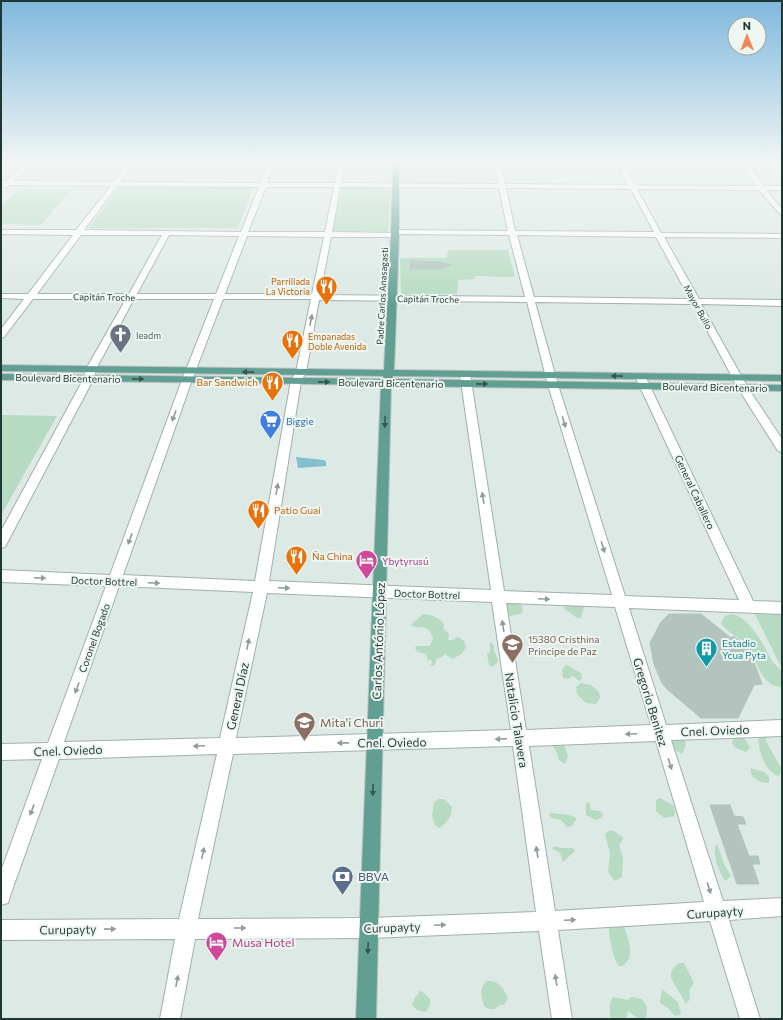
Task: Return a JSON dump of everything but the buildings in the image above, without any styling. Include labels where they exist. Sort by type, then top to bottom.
[{"type":"main road","name":"Padre Carlos Anasagasti","points":[[387,378],[395,210]]},
{"type":"main road","name":"Boulevard Bicentenario","points":[[1,368],[90,374]]},
{"type":"main road","name":"Boulevard Bicentenario","points":[[1,377],[90,374],[642,381],[782,378]]},
{"type":"main road","name":"Carlos António López","points":[[366,1019],[387,378]]},
{"type":"main road","name":"Boulevard Bicentenario","points":[[642,381],[743,388],[782,388]]},
{"type":"street","points":[[1,335],[95,210]]},
{"type":"street","name":"Coronel Bogado","points":[[1,896],[189,375],[254,210]]},
{"type":"street","name":"General Díaz","points":[[170,1019],[187,928],[261,587],[298,377],[333,210]]},
{"type":"street","name":"Gregorio Benitez","points":[[507,210],[552,380],[660,733],[750,1019]]},
{"type":"street","name":"Mayor Bullo","points":[[646,210],[743,388],[782,448]]},
{"type":"street","points":[[1,232],[329,234],[512,232],[782,236]]},
{"type":"street","points":[[1,543],[90,374],[167,233]]},
{"type":"street","name":"Capitán Troche","points":[[1,296],[132,298],[316,297],[782,303]]},
{"type":"street","name":"Natalicio Talavera","points":[[466,379],[562,1019]]},
{"type":"street","name":"General Caballero","points":[[642,381],[749,607]]},
{"type":"street","name":"Doctor Bottrel","points":[[1,576],[782,608]]},
{"type":"street","name":"Cnel. Oviedo","points":[[1,752],[226,745],[374,743],[782,728]]},
{"type":"street","name":"Curupayty","points":[[1,930],[368,928],[547,921],[782,907]]},
{"type":"green space","points":[[1,210],[54,210],[41,225],[1,224]]},
{"type":"green space","points":[[103,210],[245,210],[238,228],[89,228]]},
{"type":"green space","points":[[337,210],[390,210],[388,232],[333,231]]},
{"type":"green space","points":[[449,250],[508,250],[515,277],[475,276],[474,279],[458,280],[457,294],[401,294],[400,258],[446,258]]},
{"type":"green space","points":[[1,415],[57,416],[1,515]]},
{"type":"green space","points":[[503,602],[516,602],[522,606],[523,612],[506,617]]},
{"type":"green space","points":[[566,604],[584,607],[581,618],[577,618],[565,609]]},
{"type":"green space","points":[[753,610],[782,611],[782,669]]},
{"type":"green space","points":[[423,614],[433,616],[440,620],[444,625],[443,628],[449,634],[448,640],[453,640],[458,637],[464,641],[466,647],[462,654],[452,659],[445,654],[436,659],[436,663],[431,666],[432,661],[428,661],[426,654],[417,652],[415,648],[416,646],[430,646],[433,639],[431,633],[426,628],[411,625]]},
{"type":"green space","points":[[731,614],[744,620],[756,633],[772,661],[782,673],[782,687],[775,686],[764,677],[747,646],[723,626],[721,623],[724,617]]},
{"type":"green space","points":[[490,642],[494,645],[494,650],[498,660],[492,667],[489,665],[487,654],[490,652]]},
{"type":"green space","points":[[565,665],[581,673],[582,678],[579,681],[573,676],[568,679],[563,678],[562,670]]},
{"type":"green space","points":[[581,683],[591,685],[599,692],[600,698],[596,704],[586,703],[577,694],[576,687]]},
{"type":"green space","points":[[767,734],[766,741],[781,768],[780,775],[778,776],[765,764],[759,747],[758,736]]},
{"type":"green space","points":[[742,735],[750,747],[746,752],[736,748],[732,743],[734,737]]},
{"type":"green space","points":[[676,738],[684,738],[685,740],[685,746],[682,754],[673,749],[671,744]]},
{"type":"green space","points":[[546,739],[559,740],[564,744],[568,757],[565,764],[559,760],[552,745],[547,744],[541,746],[537,743],[538,741]]},
{"type":"green space","points":[[751,768],[764,772],[769,777],[769,782],[765,783],[753,777]]},
{"type":"green space","points":[[660,798],[674,806],[674,816],[664,818],[656,811],[656,800]]},
{"type":"green space","points":[[439,799],[444,799],[452,807],[451,814],[448,819],[439,828],[435,825],[432,816],[434,802]]},
{"type":"green space","points":[[589,802],[591,810],[600,811],[603,814],[602,818],[596,820],[586,815],[586,803]]},
{"type":"green space","points":[[551,813],[569,815],[577,818],[572,826],[567,827],[561,820],[551,818],[549,815]]},
{"type":"green space","points":[[612,830],[624,838],[619,845],[623,858],[622,877],[615,881],[608,872],[610,853],[605,834]]},
{"type":"green space","points":[[717,844],[724,864],[731,876],[726,881],[721,875],[716,860],[715,847]]},
{"type":"green space","points":[[555,846],[560,848],[573,848],[575,851],[563,862],[560,853],[552,848]]},
{"type":"green space","points":[[609,925],[623,925],[629,941],[629,958],[622,966],[619,966],[617,963],[611,946]]},
{"type":"green space","points":[[680,963],[684,963],[694,983],[689,990],[690,999],[686,1004],[671,978],[673,969]]},
{"type":"green space","points":[[487,981],[497,983],[505,991],[508,998],[504,1005],[500,1005],[492,1009],[488,1009],[484,1006],[482,987]]},
{"type":"green space","points":[[662,989],[678,1002],[681,1014],[675,1016],[667,1007],[660,1003]]},
{"type":"green space","points":[[420,991],[430,999],[430,1005],[426,1012],[417,1010],[412,1005],[414,999]]},
{"type":"green space","points":[[613,997],[628,1000],[631,997],[642,999],[647,1007],[646,1019],[639,1019],[628,1011],[626,1019],[610,1019],[610,1003]]},
{"type":"water","points":[[296,457],[323,460],[326,461],[326,466],[298,468]]},
{"type":"place","name":"Parrillada La Victoria","points":[[326,306]]},
{"type":"place","name":"Ieadm","points":[[121,354]]},
{"type":"place","name":"Empanadas Doble Avenida","points":[[292,360]]},
{"type":"place","name":"Bar Sandwich","points":[[273,402]]},
{"type":"place","name":"Biggie","points":[[271,440]]},
{"type":"place","name":"Patio Guai","points":[[259,530]]},
{"type":"place","name":"Ña China","points":[[296,576]]},
{"type":"place","name":"Ybytyrusú","points":[[367,580]]},
{"type":"place","name":"15380 Cristhina Principe de Paz","points":[[513,664]]},
{"type":"place","name":"Estadio Ycua Pyta","points":[[706,668]]},
{"type":"place","name":"Mita'i Churi","points":[[304,742]]},
{"type":"place","name":"BBVA","points":[[343,896]]},
{"type":"place","name":"Musa Hotel","points":[[216,962]]}]
